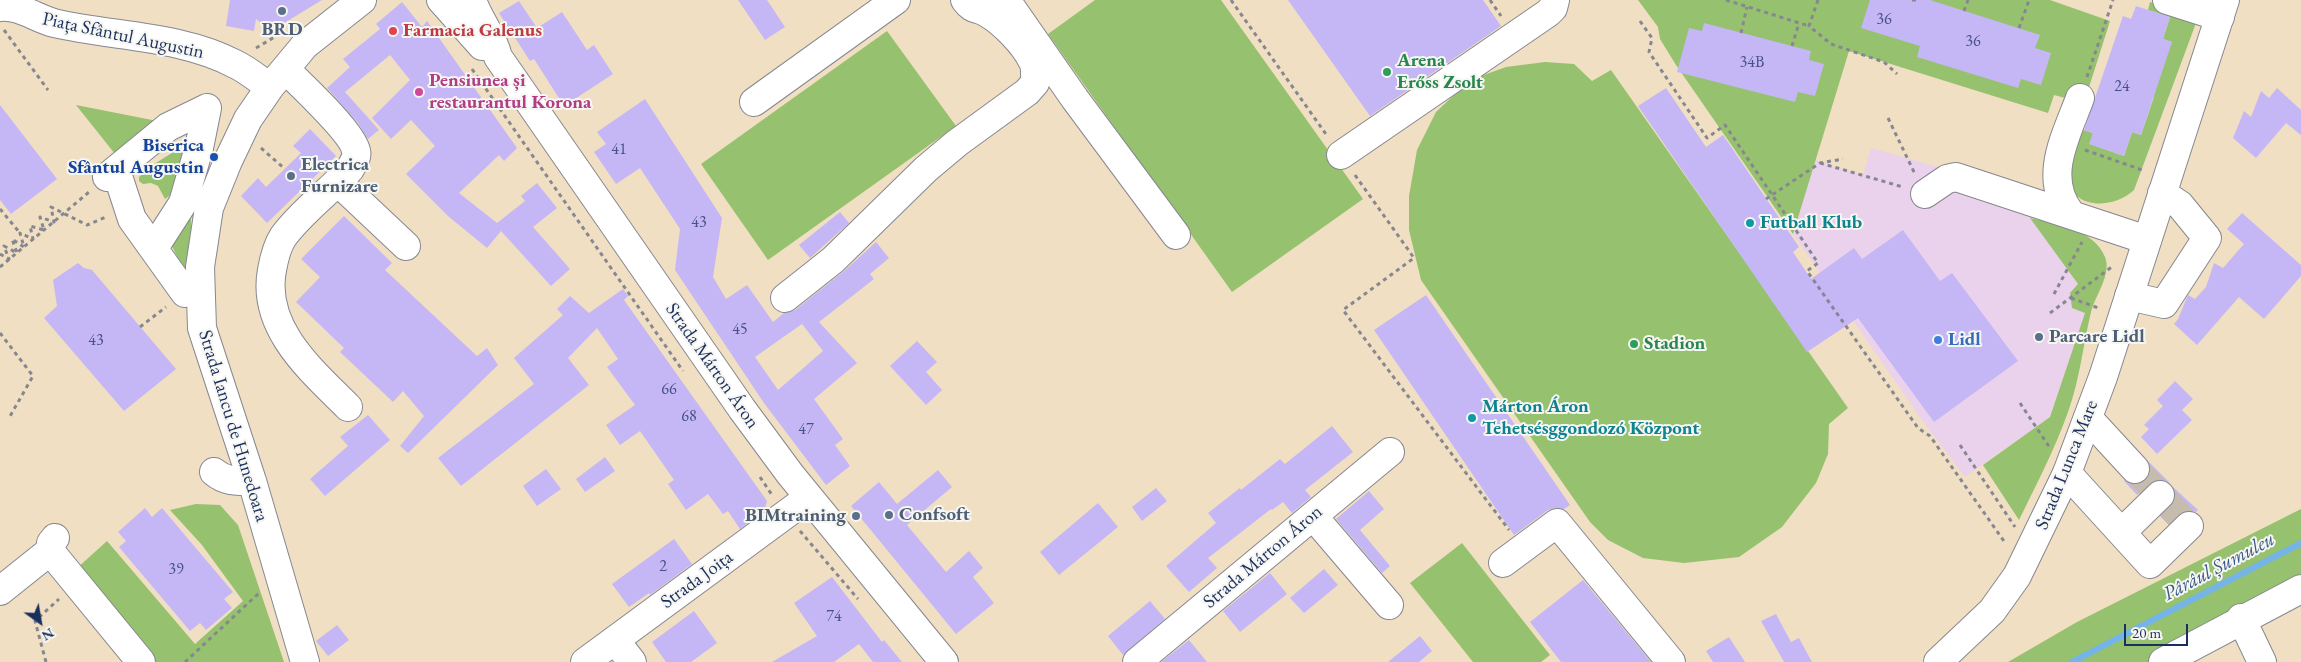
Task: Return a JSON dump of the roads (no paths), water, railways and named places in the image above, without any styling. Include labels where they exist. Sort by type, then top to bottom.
[{"type":"street","name":"Strada Iancu de Hunedoara","points":[[305,662],[278,576],[252,481],[202,328],[200,267],[209,208],[248,119],[305,45],[362,0]]},
{"type":"street","name":"Strada Márton Áron","points":[[441,0],[484,48],[498,57]]},
{"type":"street","name":"Strada Márton Áron","points":[[472,0],[476,11],[494,40],[498,57],[742,408],[808,498],[944,662]]},
{"type":"street","points":[[754,102],[896,0]]},
{"type":"street","points":[[785,298],[833,260],[950,148],[1027,92],[1035,83],[1033,61],[1017,40],[993,17],[985,11],[971,8],[964,0]]},
{"type":"street","points":[[1006,0],[1075,99],[1176,235]]},
{"type":"street","points":[[1341,155],[1508,31],[1548,13],[1553,8],[1556,0]]},
{"type":"street","points":[[2167,0],[2222,8]]},
{"type":"street","name":"Piața Sfântul Augustin","points":[[7,4],[55,23],[152,40],[200,51],[278,78],[352,142],[356,151],[356,158],[338,182]]},
{"type":"street","name":"Strada Lunca Mare","points":[[1938,662],[1992,610],[2027,558],[2067,473],[2126,306],[2222,8]]},
{"type":"street","points":[[2080,98],[2064,142],[2056,171],[2056,181],[2063,202],[2082,218]]},
{"type":"street","points":[[154,248],[183,203],[207,108],[168,127],[112,174],[132,219],[185,293]]},
{"type":"street","points":[[1925,194],[1947,179],[1956,177],[2147,240]]},
{"type":"street","points":[[348,407],[300,358],[281,331],[273,312],[268,286],[274,260],[282,238],[338,182],[406,246]]},
{"type":"street","points":[[2126,306],[2164,304],[2207,238],[2165,186]]},
{"type":"street","points":[[2088,418],[2135,469]]},
{"type":"street","name":"Strada Márton Áron","points":[[1137,662],[1390,452]]},
{"type":"street","points":[[214,472],[221,478],[232,481],[252,481]]},
{"type":"street","points":[[2067,473],[2150,564],[2189,526]]},
{"type":"street","points":[[2122,532],[2160,495]]},
{"type":"street","name":"Strada Joița","points":[[585,662],[808,498]]},
{"type":"street","points":[[1313,516],[1389,605]]},
{"type":"street","points":[[1513,556],[1558,523],[1671,662]]},
{"type":"street","points":[[0,591],[52,545],[76,583],[141,662]]},
{"type":"street","points":[[2163,662],[2241,618],[2301,589]]},
{"type":"street","points":[[2241,618],[2262,662]]},
{"type":"street","points":[[615,640],[632,662]]},
{"type":"waterway","name":"Pârâul Șumuleu","points":[[2072,662],[2301,543]]},
{"type":"tunnel","points":[[2135,469],[2189,526]]},
{"type":"place","name":"BRD","points":[[282,11]]},
{"type":"place","name":"Farmacia Galenus","points":[[393,31]]},
{"type":"place","name":"Arena Erőss Zsolt","points":[[1387,72]]},
{"type":"place","name":"Pensiunea și restaurantul Korona","points":[[419,92]]},
{"type":"place","name":"Biserica Sfântul Augustin","points":[[214,157]]},
{"type":"place","name":"Electrica Furnizare","points":[[291,176]]},
{"type":"place","name":"Futball Klub","points":[[1750,223]]},
{"type":"place","name":"Parcare Lidl","points":[[2039,337]]},
{"type":"place","name":"Lidl","points":[[1938,340]]},
{"type":"place","name":"Stadion","points":[[1634,344]]},
{"type":"place","name":"Márton Áron Tehetsésggondozó Központ","points":[[1472,418]]},
{"type":"place","name":"Confsoft","points":[[889,515]]},
{"type":"place","name":"BIMtraining","points":[[856,516]]}]
